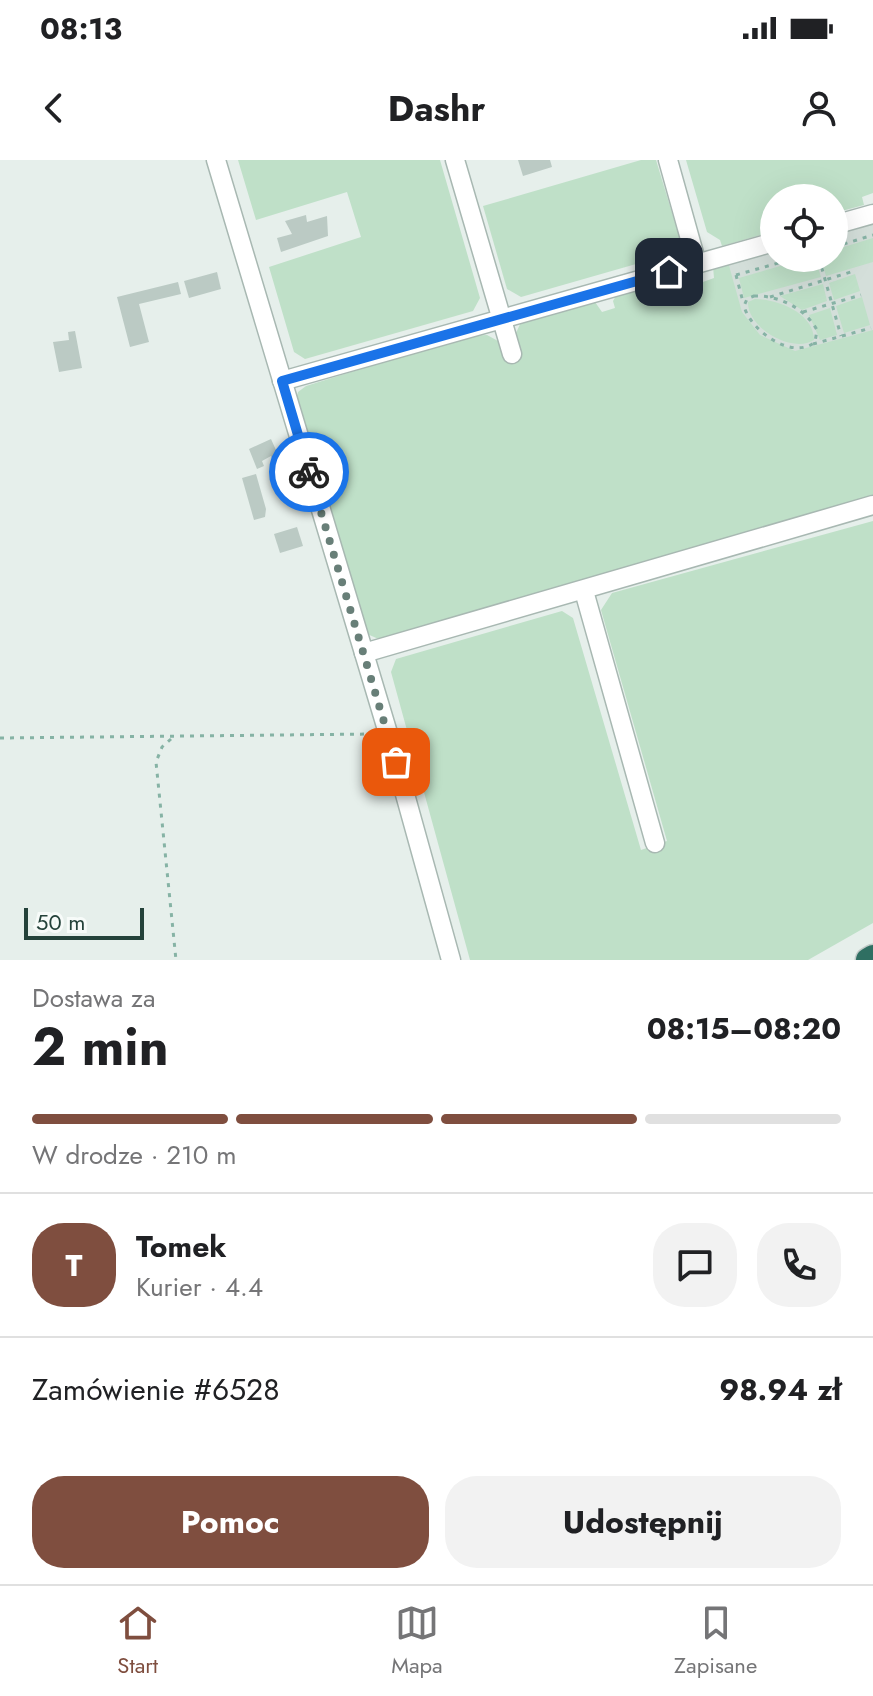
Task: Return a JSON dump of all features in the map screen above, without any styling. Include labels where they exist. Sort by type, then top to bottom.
[{"type":"street","points":[[216,160],[388,733],[451,960]]},
{"type":"street","points":[[455,160],[512,354]]},
{"type":"street","points":[[668,160],[697,264]]},
{"type":"street","points":[[848,221],[873,214]]},
{"type":"street","points":[[282,381],[502,322],[760,246]]},
{"type":"street","points":[[364,653],[873,505]]},
{"type":"street","points":[[584,591],[655,843]]},
{"type":"path","points":[[848,243],[873,235]]},
{"type":"path","points":[[760,268],[736,275],[744,306],[754,325],[772,338],[792,346],[813,344],[871,328]]},
{"type":"path","points":[[744,306],[750,297],[769,297],[854,271]]},
{"type":"path","points":[[823,272],[841,336]]},
{"type":"path","points":[[802,313],[861,295]]},
{"type":"path","points":[[769,297],[802,313],[817,330],[813,344]]},
{"type":"path","points":[[0,738],[388,733]]},
{"type":"path","points":[[173,737],[162,747],[156,762],[176,960]]},
{"type":"shaded area","points":[[873,221],[873,495],[794,516],[725,263],[760,253],[760,272],[848,272],[848,228]]},
{"type":"green space","points":[[238,160],[440,160],[480,298],[473,311],[305,359],[294,352],[269,267],[361,237],[347,192],[256,220]]},
{"type":"green space","points":[[641,160],[656,160],[680,239],[671,254],[521,297],[507,289],[483,206]]},
{"type":"green space","points":[[686,160],[873,160],[873,193],[862,197],[864,205],[848,209],[848,184],[760,184],[760,235],[722,246],[720,240],[707,232]]},
{"type":"green space","points":[[873,238],[873,262],[848,269],[848,246]]},
{"type":"green space","points":[[728,262],[742,312],[760,335],[795,351],[873,330],[873,496],[383,641],[365,633],[295,403],[298,392],[306,386],[467,336],[487,335],[520,353],[516,333],[521,322],[595,302],[602,312],[615,308],[613,301],[617,294],[691,273],[700,283],[714,278],[713,266]]},
{"type":"green space","points":[[760,272],[819,272],[821,277],[744,298],[739,278]]},
{"type":"green space","points":[[855,274],[860,291],[834,300],[829,283]]},
{"type":"green space","points":[[823,284],[827,301],[802,310],[780,296]]},
{"type":"green space","points":[[862,297],[870,325],[844,333],[836,306]]},
{"type":"green space","points":[[755,299],[793,309],[808,322],[814,340],[794,344],[772,336],[750,312],[748,302]]},
{"type":"green space","points":[[830,308],[837,335],[820,340],[809,315]]},
{"type":"green space","points":[[873,521],[873,923],[808,960],[470,960],[391,672],[396,659],[562,611],[573,618],[641,850],[667,841],[601,610],[612,593]]},
{"type":"building","points":[[518,160],[550,160],[552,167],[523,176]]},
{"type":"building","points":[[306,215],[307,222],[327,216],[328,236],[281,252],[277,238],[292,234],[285,221]]},
{"type":"building","points":[[217,272],[221,289],[189,298],[184,281]]},
{"type":"building","points":[[178,282],[181,294],[139,304],[149,342],[130,347],[117,297]]},
{"type":"building","points":[[75,331],[82,368],[59,372],[53,342],[69,340],[68,332]]},
{"type":"building","points":[[271,439],[280,459],[274,462],[271,456],[262,461],[264,466],[257,469],[249,449]]},
{"type":"building","points":[[256,474],[266,509],[265,517],[254,520],[242,478]]},
{"type":"building","points":[[297,527],[303,546],[280,553],[274,534]]},
{"type":"way so far","points":[[309,472],[396,762]]},
{"type":"route","points":[[309,472],[282,381],[502,322],[669,272]]}]
